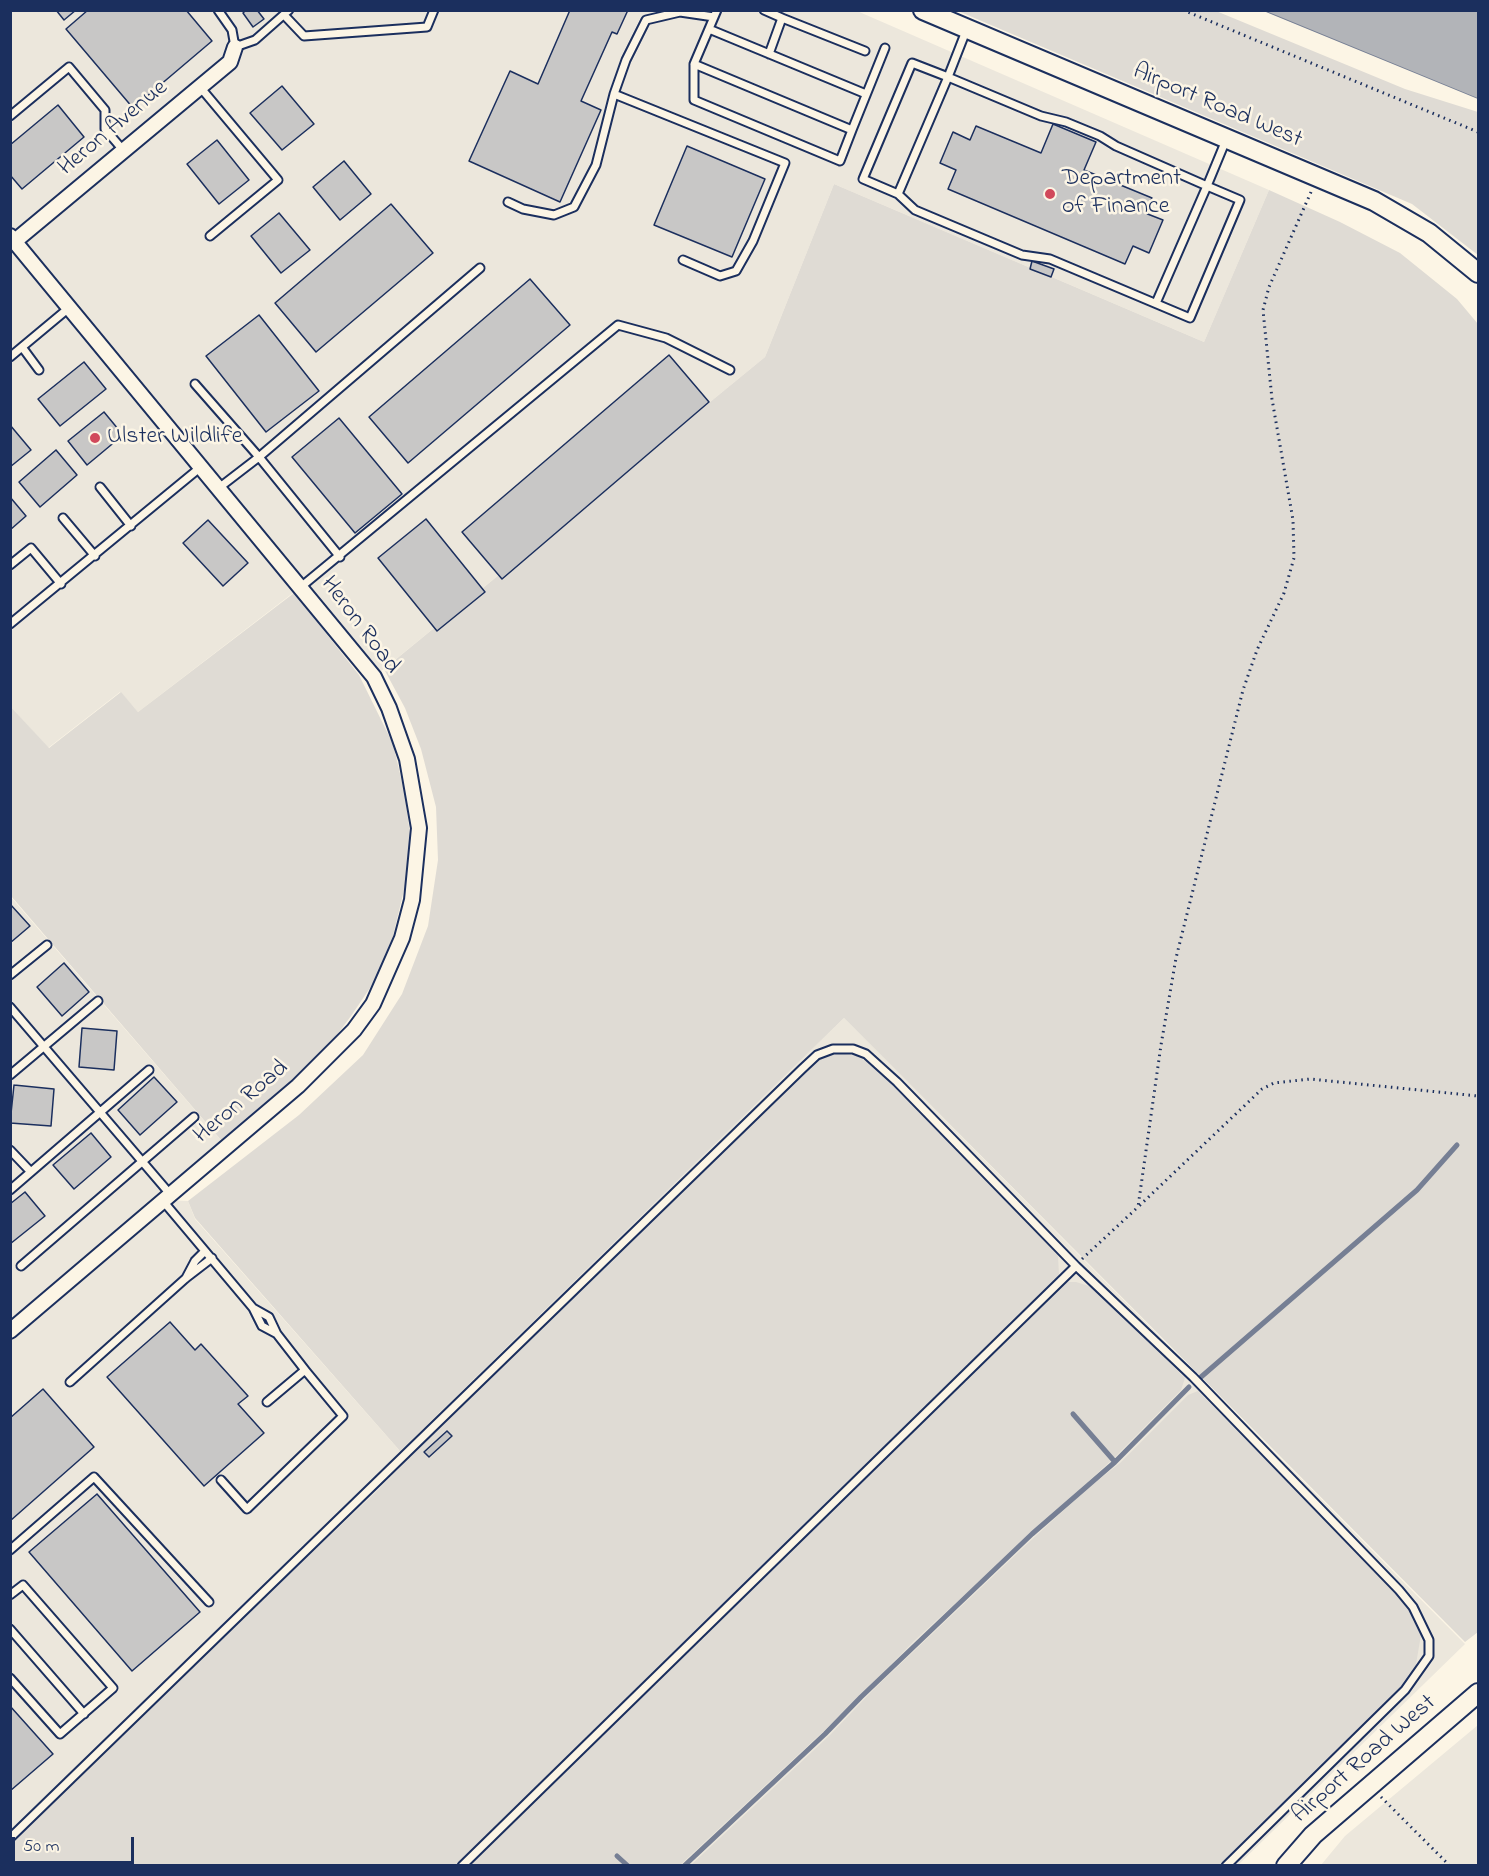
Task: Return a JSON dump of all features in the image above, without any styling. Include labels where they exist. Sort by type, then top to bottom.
[{"type":"street","name":"Airport Road West","points":[[923,10],[1374,201],[1429,233],[1479,273]]},
{"type":"street","name":"Heron Avenue","points":[[13,238],[230,62],[235,47]]},
{"type":"street","name":"Heron Road","points":[[10,1332],[298,1086],[354,1030],[373,1004],[402,938],[412,900],[419,828],[407,759],[397,727],[374,677],[302,586],[13,238]]},
{"type":"street","name":"Airport Road West","points":[[1286,1866],[1313,1835],[1479,1693]]},
{"type":"lane","points":[[218,10],[232,30],[235,47],[255,40],[286,13],[304,36],[427,27],[434,10]]},
{"type":"lane","points":[[764,10],[865,51]]},
{"type":"lane","points":[[508,202],[523,209],[554,215],[574,207],[596,165],[614,94],[626,60],[646,20],[680,12],[715,14],[694,64],[694,100],[840,161],[885,48]]},
{"type":"lane","points":[[769,54],[782,18]]},
{"type":"lane","points":[[709,29],[866,94]]},
{"type":"lane","points":[[898,194],[967,29]]},
{"type":"lane","points":[[912,63],[1041,116],[1065,122],[1100,136],[1116,146],[1206,186],[1240,200],[1190,318],[1050,259],[1022,255],[915,210],[898,194],[862,179],[912,63]]},
{"type":"lane","points":[[694,64],[852,130]]},
{"type":"lane","points":[[10,117],[69,67],[105,110],[105,129],[123,150]]},
{"type":"lane","points":[[200,87],[278,180],[210,236]]},
{"type":"lane","points":[[614,94],[785,163],[753,241],[736,272],[720,276],[683,260]]},
{"type":"lane","points":[[1156,303],[1227,137]]},
{"type":"lane","points":[[220,487],[259,457],[480,268]]},
{"type":"lane","points":[[10,357],[70,307]]},
{"type":"lane","points":[[302,586],[340,557],[618,325],[666,338],[729,370]]},
{"type":"lane","points":[[22,347],[39,370]]},
{"type":"lane","points":[[195,384],[259,457],[340,557]]},
{"type":"lane","points":[[10,624],[202,466]]},
{"type":"lane","points":[[100,487],[131,526]]},
{"type":"lane","points":[[63,518],[95,556]]},
{"type":"lane","points":[[10,565],[32,548],[61,584]]},
{"type":"lane","points":[[10,975],[47,945]]},
{"type":"lane","points":[[10,1075],[98,1001]]},
{"type":"lane","points":[[10,1007],[142,1161],[206,1251],[254,1308],[262,1326],[277,1334],[344,1416],[247,1509],[221,1480]]},
{"type":"lane","points":[[10,1838],[817,1055],[833,1049],[853,1049],[866,1054],[897,1082],[1076,1266],[1193,1377],[1399,1590],[1413,1607],[1429,1640],[1429,1656],[1405,1690],[1226,1866]]},
{"type":"lane","points":[[10,1190],[149,1070]]},
{"type":"lane","points":[[21,1266],[194,1117]]},
{"type":"lane","points":[[10,1150],[31,1172]]},
{"type":"lane","points":[[186,1278],[195,1261],[206,1251]]},
{"type":"lane","points":[[70,1382],[186,1278],[212,1258]]},
{"type":"lane","points":[[462,1866],[1076,1266]]},
{"type":"lane","points":[[267,1402],[305,1370]]},
{"type":"lane","points":[[10,1550],[94,1477],[209,1602]]},
{"type":"lane","points":[[10,1595],[23,1585],[113,1688],[60,1734],[10,1678]]},
{"type":"lane","points":[[10,1629],[84,1714]]},
{"type":"path","points":[[1183,10],[1479,132]]},
{"type":"path","points":[[1138,1207],[1176,958],[1243,690],[1257,650],[1284,593],[1293,558],[1293,520],[1272,399],[1263,310],[1269,287],[1317,176]]},
{"type":"path","points":[[1082,1259],[1262,1089],[1274,1083],[1310,1079],[1479,1096]]},
{"type":"path","points":[[1370,1785],[1409,1828],[1450,1866]]},
{"type":"shaded area","points":[[10,11],[857,11],[1269,190],[1204,342],[834,184],[765,357],[374,677],[302,586],[138,712],[120,692],[48,748],[10,706]]},
{"type":"shaded area","points":[[958,11],[1216,11],[1405,89],[1478,112],[1478,255],[1412,204]]},
{"type":"shaded area","points":[[1264,11],[1478,11],[1478,99]]},
{"type":"shaded area","points":[[834,184],[1204,342],[1269,190],[1340,222],[1400,253],[1457,299],[1478,324],[1478,1632],[1465,1642],[844,1018],[400,1451],[195,1218],[188,1201],[299,1115],[363,1055],[402,994],[428,926],[438,860],[436,807],[421,749],[405,708],[384,669],[765,357]]},
{"type":"shaded area","points":[[294,593],[359,675],[393,744],[405,795],[410,835],[408,873],[393,936],[374,982],[351,1016],[324,1052],[221,1140],[11,896],[10,706],[49,748],[121,692],[138,712]]},
{"type":"shaded area","points":[[10,896],[226,1146],[164,1200],[188,1201],[195,1219],[399,1450],[844,1018],[1465,1644],[1238,1865],[11,1865]]},
{"type":"shaded area","points":[[839,1053],[857,1056],[875,1067],[1054,1248],[1058,1256],[1059,1275],[456,1865],[11,1866],[11,1844],[146,1710],[374,1494],[818,1059]]},
{"type":"shaded area","points":[[1068,1282],[1092,1287],[1185,1378],[1181,1390],[1116,1456],[914,1641],[844,1712],[680,1865],[467,1866],[929,1411],[1061,1286]]},
{"type":"shaded area","points":[[1198,1391],[1395,1592],[1416,1620],[1421,1635],[1415,1670],[1401,1688],[1219,1865],[690,1866],[830,1735],[875,1688],[1026,1545],[1087,1489],[1120,1463],[1188,1395]]},
{"type":"shaded area","points":[[1478,1725],[1478,1865],[1321,1865],[1345,1836]]},
{"type":"pier","points":[[1261,10],[1478,99],[1478,102],[1262,13]]},
{"type":"building","points":[[56,10],[76,10],[64,20]]},
{"type":"building","points":[[88,10],[186,10],[212,41],[133,108],[66,29]]},
{"type":"building","points":[[246,10],[257,10],[264,19],[253,27],[243,13]]},
{"type":"building","points":[[570,10],[628,10],[617,34],[612,32],[581,101],[601,110],[560,202],[469,161],[510,71],[538,84]]},
{"type":"building","points":[[282,86],[314,124],[282,150],[250,113]]},
{"type":"building","points":[[58,105],[84,137],[22,189],[10,175],[10,145]]},
{"type":"building","name":"Department of Finance","points":[[1053,124],[1096,142],[1084,170],[1152,198],[1145,213],[1163,220],[1149,253],[1133,246],[1125,264],[948,189],[956,170],[940,163],[953,132],[970,140],[976,126],[1041,153]]},
{"type":"building","points":[[217,140],[249,180],[219,204],[187,164]]},
{"type":"building","points":[[687,146],[765,179],[732,257],[654,225]]},
{"type":"building","points":[[344,161],[371,194],[340,220],[313,187]]},
{"type":"building","points":[[391,204],[433,253],[316,352],[275,303]]},
{"type":"building","points":[[279,213],[310,250],[281,273],[251,236]]},
{"type":"building","points":[[1032,261],[1054,269],[1051,277],[1030,269]]},
{"type":"building","points":[[530,279],[570,325],[408,463],[369,417]]},
{"type":"building","points":[[259,315],[319,391],[266,432],[206,356]]},
{"type":"building","points":[[669,355],[709,402],[502,579],[462,532]]},
{"type":"building","points":[[84,362],[106,389],[60,426],[38,399]]},
{"type":"building","name":"Ulster Wildlife","points":[[104,412],[123,435],[87,465],[68,441]]},
{"type":"building","points":[[339,418],[402,494],[355,533],[292,457]]},
{"type":"building","points":[[10,425],[31,450],[10,467]]},
{"type":"building","points":[[56,450],[77,475],[40,507],[19,482]]},
{"type":"building","points":[[10,497],[26,516],[10,530]]},
{"type":"building","points":[[426,519],[485,592],[437,631],[378,558]]},
{"type":"building","points":[[208,520],[248,563],[223,586],[183,543]]},
{"type":"building","points":[[10,904],[30,926],[10,943]]},
{"type":"building","points":[[64,963],[89,992],[62,1016],[37,987]]},
{"type":"building","points":[[82,1028],[117,1031],[114,1070],[79,1067]]},
{"type":"building","points":[[154,1077],[177,1102],[140,1135],[118,1110]]},
{"type":"building","points":[[14,1085],[54,1089],[51,1126],[10,1123]]},
{"type":"building","points":[[91,1133],[111,1157],[74,1189],[53,1165]]},
{"type":"building","points":[[25,1192],[45,1216],[10,1244],[10,1204]]},
{"type":"building","points":[[170,1322],[195,1350],[201,1344],[248,1396],[238,1404],[264,1433],[204,1486],[107,1377]]},
{"type":"building","points":[[43,1389],[94,1447],[10,1521],[10,1418]]},
{"type":"building","points":[[447,1431],[452,1436],[429,1457],[424,1452]]},
{"type":"building","points":[[97,1494],[200,1612],[132,1671],[29,1552]]},
{"type":"building","points":[[10,1706],[53,1754],[10,1791]]},
{"type":"waterway","points":[[1201,1377],[1417,1190],[1457,1145]]},
{"type":"waterway","points":[[1115,1462],[1189,1387]]},
{"type":"waterway","points":[[684,1866],[825,1734],[1032,1534],[1115,1462],[1073,1414]]},
{"type":"waterway","points":[[617,1856],[628,1866]]},
{"type":"place","name":"Department of Finance","points":[[1050,194]]},
{"type":"place","name":"Ulster Wildlife","points":[[95,438]]}]
